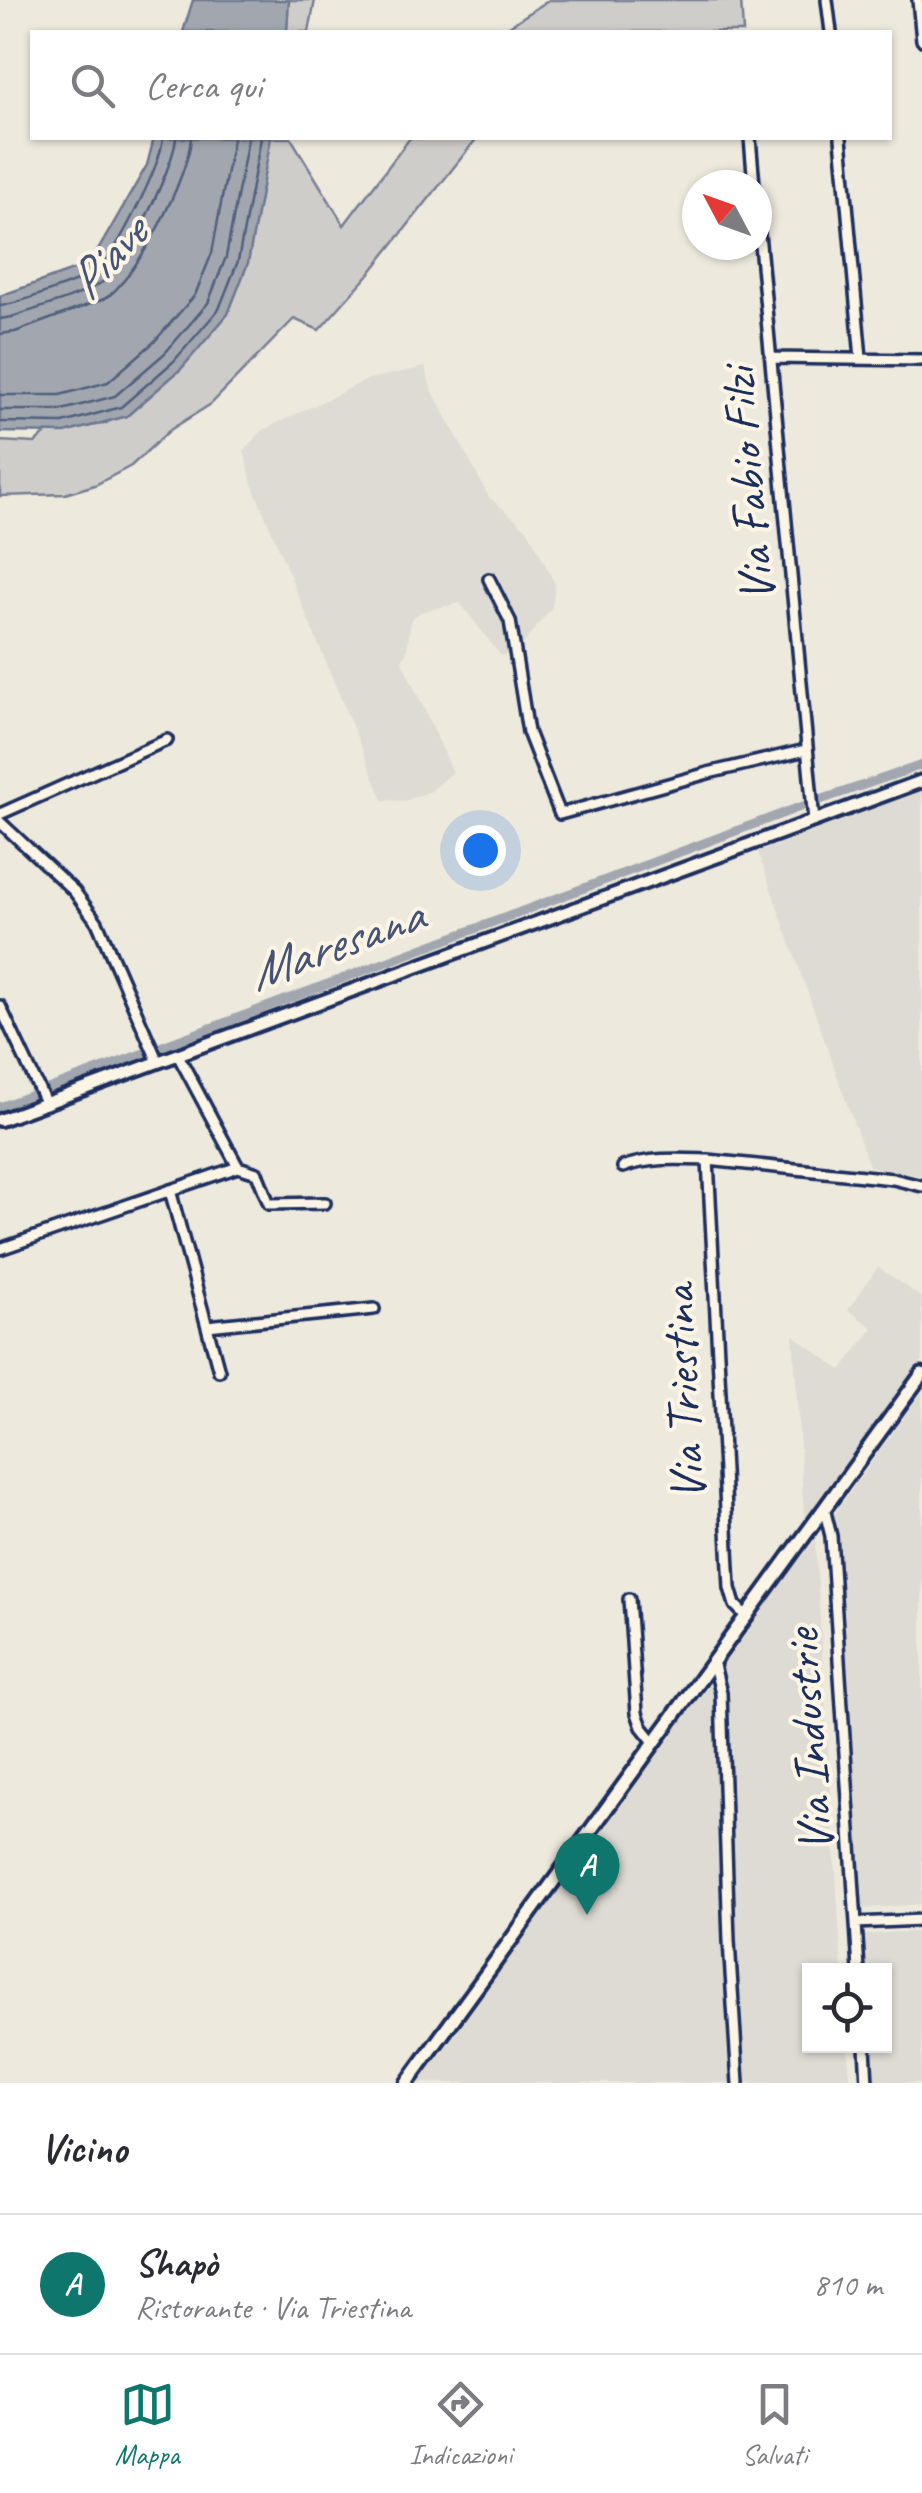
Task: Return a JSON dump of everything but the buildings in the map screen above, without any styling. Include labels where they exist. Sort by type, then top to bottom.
[{"type":"main road","points":[[407,2083],[922,1374]]},
{"type":"street","points":[[827,0],[831,30]]},
{"type":"street","points":[[918,0],[922,40]]},
{"type":"street","points":[[750,140],[753,170]]},
{"type":"street","points":[[841,140],[861,358]]},
{"type":"street","name":"Via Fabio Filzi","points":[[762,260],[814,818]]},
{"type":"street","points":[[771,358],[922,360]]},
{"type":"street","points":[[490,580],[510,622],[528,732],[560,814],[806,750]]},
{"type":"street","points":[[0,814],[167,740]]},
{"type":"street","points":[[0,1120],[922,781]]},
{"type":"street","points":[[0,822],[74,891],[97,922],[158,1059]]},
{"type":"street","points":[[0,1006],[45,1102]]},
{"type":"street","points":[[178,1055],[238,1166]]},
{"type":"street","points":[[624,1167],[654,1160],[708,1160],[892,1179],[922,1186]]},
{"type":"street","name":"Via Triestina","points":[[708,1160],[728,1566],[734,1605],[746,1617]]},
{"type":"street","points":[[0,1249],[238,1166],[257,1172],[269,1204],[325,1204]]},
{"type":"street","points":[[170,1190],[219,1371]]},
{"type":"street","points":[[207,1326],[374,1309]]},
{"type":"street","name":"Via Industrie","points":[[824,1508],[831,1536],[859,1963]]},
{"type":"street","points":[[629,1600],[637,1712],[642,1728],[654,1742]]},
{"type":"street","name":"Via Industrie","points":[[713,1661],[721,1693],[738,2083]]},
{"type":"street","points":[[856,1923],[922,1920]]},
{"type":"street","points":[[865,2053],[867,2083]]},
{"type":"shaded area","points":[[282,0],[315,0],[309,30],[273,30]]},
{"type":"shaded area","points":[[549,0],[741,0],[743,30],[503,30]]},
{"type":"shaded area","points":[[261,140],[292,140],[344,225],[408,140],[475,140],[370,273],[319,330],[294,319],[211,404],[170,430],[131,466],[95,485],[65,494],[0,496],[0,441],[35,443],[47,432],[65,426],[106,423],[128,411]]},
{"type":"shaded area","points":[[425,367],[431,388],[489,497],[528,530],[555,584],[552,607],[518,651],[501,656],[460,603],[420,612],[411,619],[402,661],[453,772],[431,791],[404,801],[383,800],[252,484],[244,450],[263,430],[369,379]]},
{"type":"shaded area","points":[[922,791],[922,1176],[869,1166],[758,852]]},
{"type":"shaded area","points":[[878,1267],[922,1298],[922,1361],[809,1517],[804,1515],[793,1335],[841,1370],[873,1328],[848,1310]]},
{"type":"shaded area","points":[[922,1392],[922,1904],[857,1909],[848,1668],[831,1518]]},
{"type":"shaded area","points":[[815,1540],[842,1963],[802,1963],[802,2053],[848,2053],[851,2083],[417,2083],[769,1597]]},
{"type":"shaded area","points":[[922,1932],[922,2083],[868,2083],[866,2053],[892,2053],[892,1963],[860,1963],[858,1936]]},
{"type":"water","points":[[193,0],[289,0],[287,30],[184,30]]},
{"type":"water","name":"Piave","points":[[153,140],[271,140],[248,263],[228,314],[181,369],[127,416],[65,433],[0,432],[0,296],[90,264],[147,165]]},
{"type":"waterway","name":"Maresana","points":[[0,1107],[800,807],[922,765]]},
{"type":"place","name":"Shapò","points":[[587,1915]]}]
